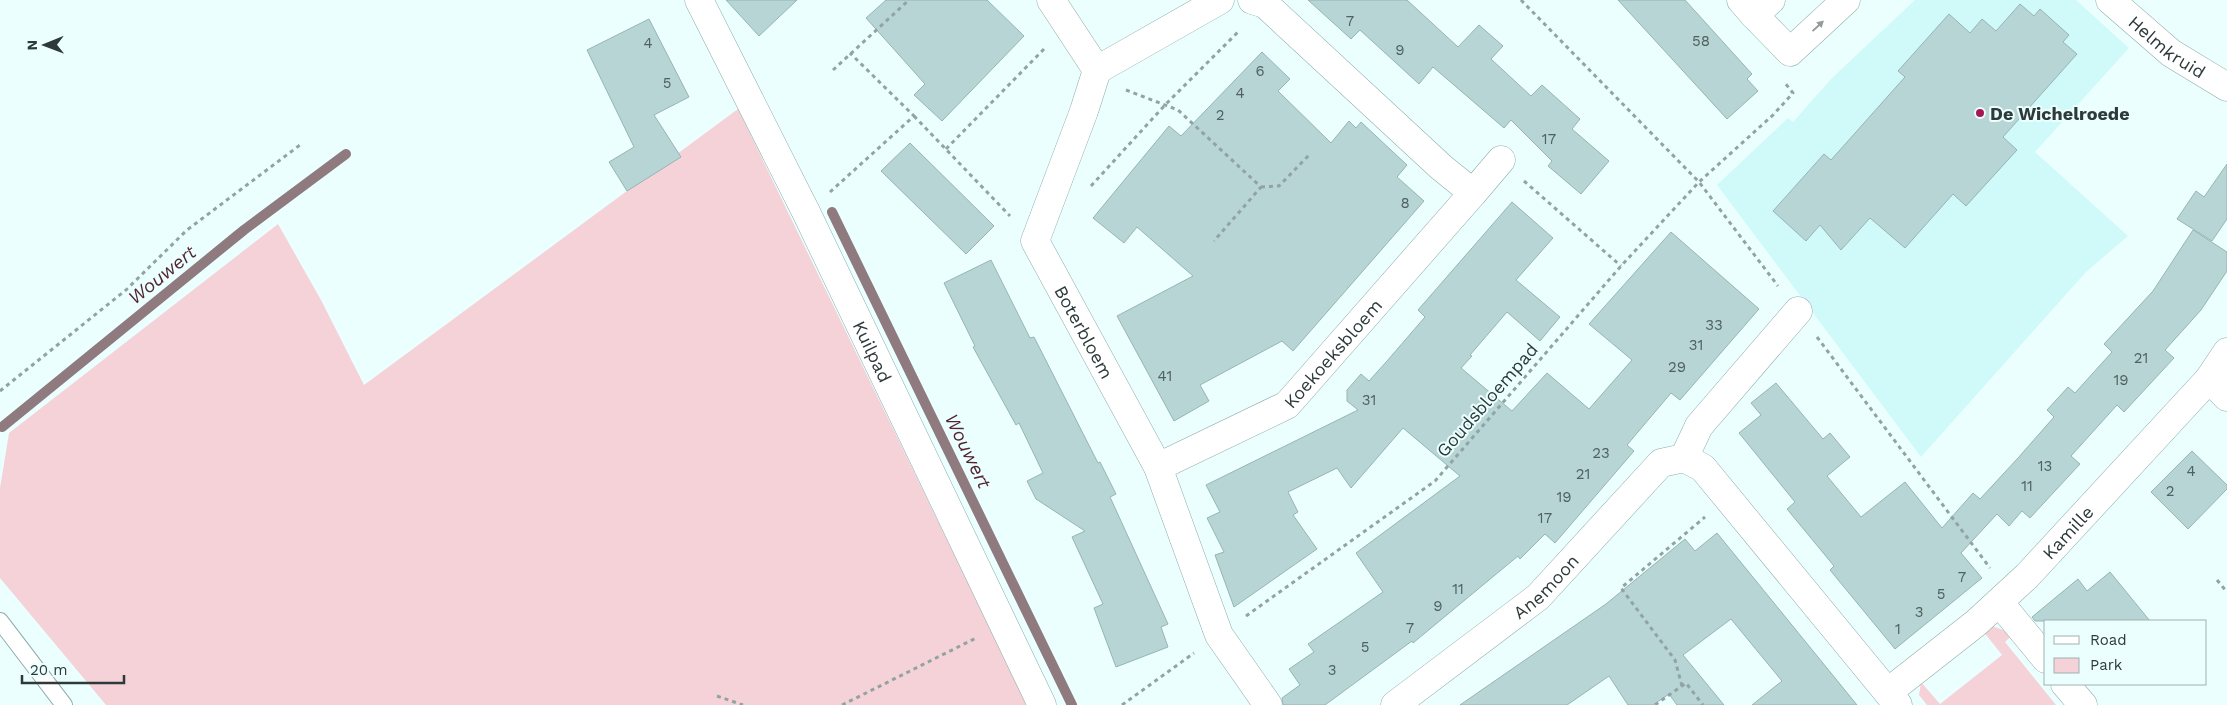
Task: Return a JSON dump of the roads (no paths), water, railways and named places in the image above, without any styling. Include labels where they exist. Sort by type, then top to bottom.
[{"type":"street","name":"Kuilpad","points":[[699,0],[807,214],[1042,705]]},
{"type":"street","points":[[1051,0],[1071,29],[1096,74],[1220,0]]},
{"type":"street","points":[[1755,5],[1790,52],[1846,0]]},
{"type":"street","name":"Helmkruid","points":[[2110,0],[2171,54],[2227,87]]},
{"type":"street","points":[[1259,2],[1441,167],[1473,193]]},
{"type":"street","name":"Boterbloem","points":[[1096,74],[1084,111],[1034,241],[1158,467],[1219,635],[1268,705]]},
{"type":"street","name":"Koekoeksbloem","points":[[1158,467],[1287,405],[1501,160]]},
{"type":"street","points":[[1798,311],[1699,426],[1684,458],[1704,468],[1893,698]]},
{"type":"street","name":"Kamille","points":[[1893,698],[2027,576],[2218,388],[2227,352]]},
{"type":"street","name":"Anemoon","points":[[1395,705],[1538,597],[1661,463],[1684,458]]},
{"type":"street","points":[[1999,602],[2044,658]]},
{"type":"street","points":[[2066,685],[2083,705]]},
{"type":"lane","points":[[0,621],[64,705]]},
{"type":"waterway","name":"Wouwert","points":[[2,427],[244,230],[346,154]]},
{"type":"waterway","name":"Wouwert","points":[[832,212],[1072,705]]},
{"type":"place","name":"De Wichelroede","points":[[1980,113]]}]
